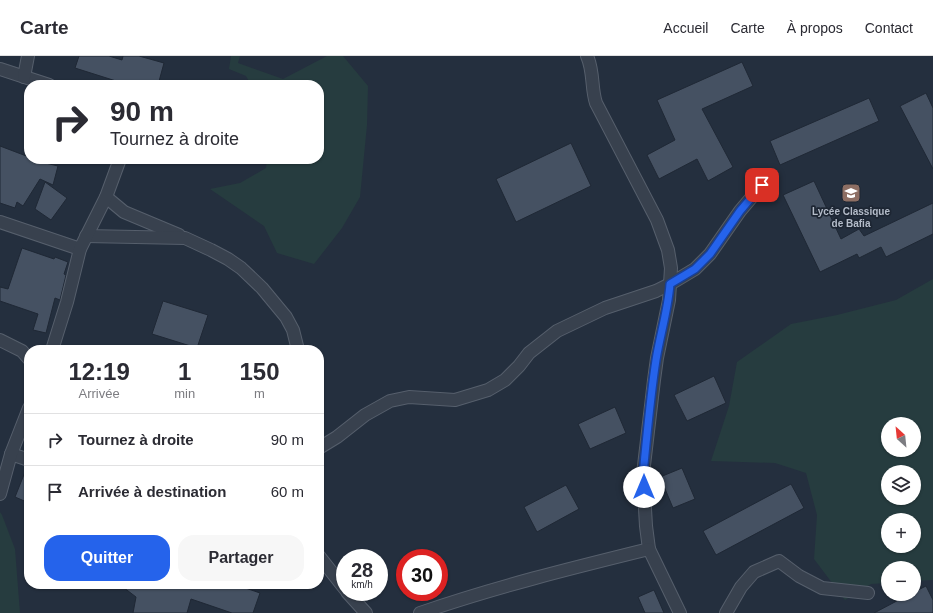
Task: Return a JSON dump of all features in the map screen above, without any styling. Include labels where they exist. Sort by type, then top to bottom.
[{"type":"street","points":[[24,77],[28,56]]},
{"type":"street","points":[[588,56],[592,71],[593,94],[596,103],[657,220],[668,250],[672,268],[669,300],[655,373],[643,474],[649,549],[680,613]]},
{"type":"street","points":[[0,69],[33,80]]},
{"type":"street","points":[[54,345],[67,302],[80,250],[106,197],[118,164]]},
{"type":"street","points":[[324,445],[337,438],[365,415],[390,401],[409,397],[455,400],[488,390],[505,380],[529,353],[557,331],[605,308],[656,291],[670,284],[695,269],[710,254],[740,211],[762,185]]},
{"type":"street","points":[[106,197],[124,212],[211,250],[241,268],[262,288],[286,317],[293,330],[297,345]]},
{"type":"street","points":[[0,222],[80,250]]},
{"type":"street","points":[[86,236],[185,238]]},
{"type":"street","points":[[0,340],[24,353]]},
{"type":"street","points":[[0,494],[10,454],[24,420]]},
{"type":"street","points":[[10,454],[24,458]]},
{"type":"street","points":[[420,613],[467,597],[560,571],[649,549]]},
{"type":"street","points":[[726,613],[741,587],[754,572],[779,561],[800,576],[822,588],[868,593]]},
{"type":"street","points":[[324,562],[336,578]]},
{"type":"street","points":[[355,601],[366,613]]},
{"type":"green space","points":[[231,56],[240,56],[238,63],[283,79],[327,56],[343,56],[368,86],[367,125],[360,197],[342,228],[314,264],[277,253],[264,226],[210,189],[240,183],[266,168],[266,164],[324,164],[324,80],[248,80],[246,76],[229,69]]},
{"type":"green space","points":[[933,279],[933,580],[921,581],[921,561],[881,561],[881,583],[871,584],[845,600],[814,559],[817,515],[806,473],[775,463],[711,461],[729,406],[737,362],[791,324],[837,315],[896,300]]},
{"type":"green space","points":[[0,512],[15,549],[20,613],[0,613]]},
{"type":"building","points":[[79,56],[109,56],[122,60],[123,56],[139,56],[164,63],[159,80],[113,80],[75,68]]},
{"type":"building","points":[[742,62],[753,86],[702,109],[733,167],[708,181],[697,159],[659,179],[647,155],[675,140],[657,100]]},
{"type":"building","points":[[926,93],[933,108],[933,169],[900,106]]},
{"type":"building","points":[[869,98],[879,121],[780,165],[770,141]]},
{"type":"building","points":[[571,143],[591,186],[516,222],[496,179]]},
{"type":"building","points":[[0,146],[24,155],[24,164],[50,164],[58,166],[53,185],[40,179],[23,206],[17,202],[15,208],[0,203]]},
{"type":"building","points":[[814,181],[841,239],[859,229],[864,236],[933,203],[933,234],[886,257],[881,247],[859,258],[857,254],[820,272],[783,195]]},
{"type":"building","points":[[45,182],[67,198],[51,220],[35,209]]},
{"type":"building","points":[[22,248],[54,259],[55,257],[68,262],[64,274],[66,275],[60,300],[55,298],[46,333],[33,330],[38,314],[0,301],[0,287],[8,289]]},
{"type":"building","points":[[163,301],[208,315],[198,345],[187,345],[152,334]]},
{"type":"building","points":[[714,376],[726,403],[687,421],[674,395]]},
{"type":"building","points":[[615,407],[626,433],[590,449],[578,424]]},
{"type":"building","points":[[682,468],[695,499],[673,508],[660,477]]},
{"type":"building","points":[[24,474],[24,501],[15,497]]},
{"type":"building","points":[[791,484],[804,508],[716,555],[703,531]]},
{"type":"building","points":[[566,485],[579,509],[537,532],[524,507]]},
{"type":"building","points":[[926,586],[933,600],[933,613],[874,613],[897,601],[921,601],[921,588]]},
{"type":"building","points":[[126,589],[248,589],[260,593],[253,613],[232,613],[191,599],[187,613],[133,613],[136,597]]},
{"type":"building","points":[[654,590],[664,613],[645,613],[638,597]]},
{"type":"place","name":"Lycée Classique de Bafia","points":[[851,193]]},
{"type":"route","points":[[644,487],[643,474],[648,426],[657,358],[669,300],[670,284],[695,269],[710,254],[740,211],[762,185]]}]
